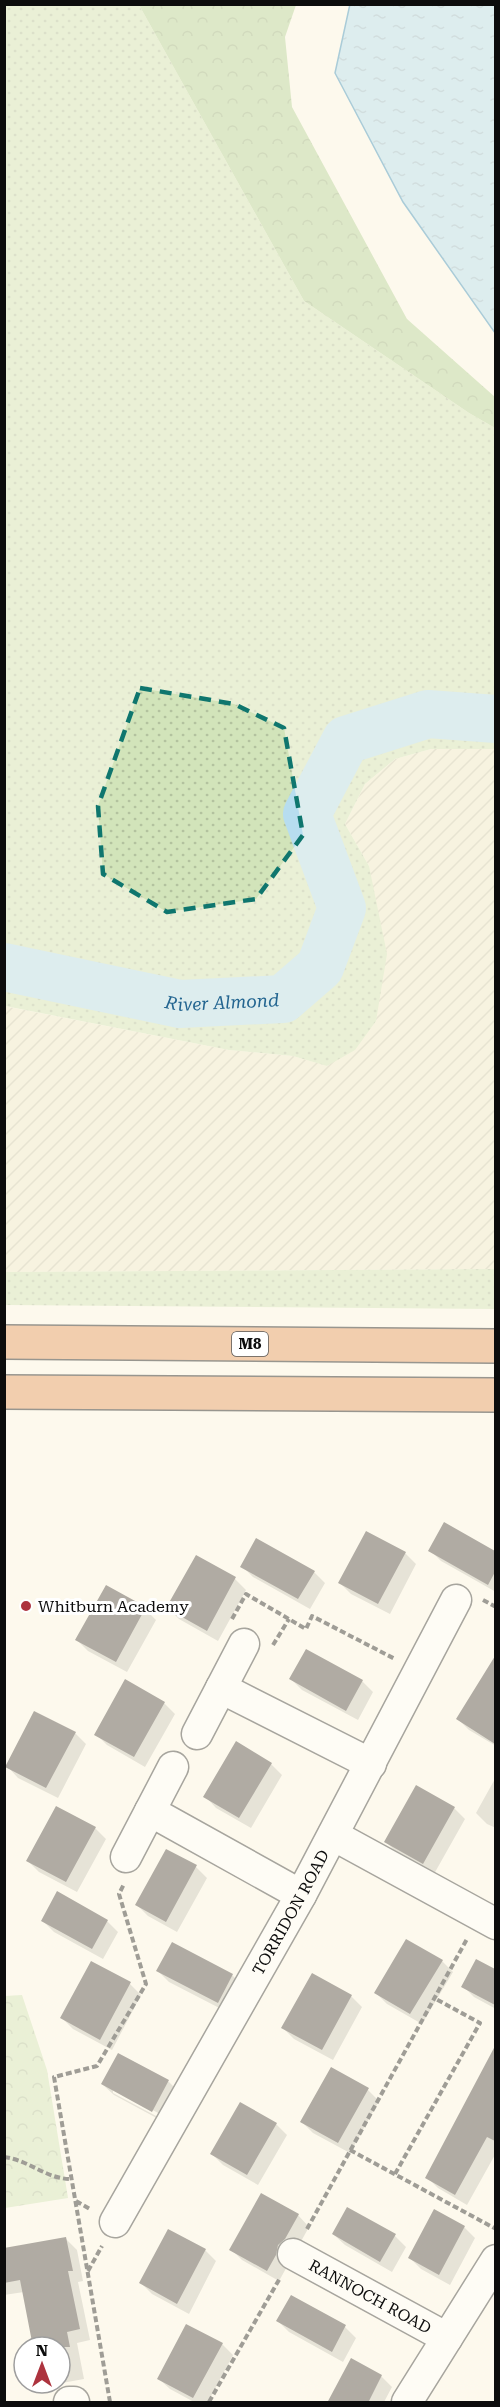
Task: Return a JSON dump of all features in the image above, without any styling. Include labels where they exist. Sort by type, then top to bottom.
[{"type":"highway","name":"M8","points":[[4,1342],[495,1346]]},
{"type":"highway","points":[[4,1392],[495,1395]]},
{"type":"street","name":"TORRIDON ROAD","points":[[115,2222],[301,1895],[456,1600]]},
{"type":"street","points":[[197,1734],[221,1688],[237,1633]]},
{"type":"street","points":[[221,1688],[370,1764]]},
{"type":"street","points":[[126,1857],[173,1767]]},
{"type":"street","points":[[150,1811],[301,1895]]},
{"type":"street","points":[[333,1835],[489,1920]]},
{"type":"street","name":"RANNOCH ROAD","points":[[293,2254],[447,2338]]},
{"type":"street","name":"RANNOCH ROAD","points":[[407,2403],[495,2260]]},
{"type":"street","points":[[69,2403],[74,2403]]},
{"type":"path","points":[[237,1633],[246,1594],[306,1629],[312,1616],[419,1672]]},
{"type":"path","points":[[110,2403],[54,2077],[97,2066],[146,1984],[119,1894],[135,1862],[126,1857]]},
{"type":"path","points":[[209,2403],[470,1933],[489,1920]]},
{"type":"path","points":[[395,2174],[480,2023],[434,1998]]},
{"type":"path","points":[[350,2150],[495,2229]]},
{"type":"path","points":[[4,2157],[18,2159],[49,2176],[61,2180],[72,2180]]},
{"type":"highlighted area","points":[[140,688],[234,704],[284,728],[303,835],[256,899],[167,912],[103,874],[98,806]]},
{"type":"shaded area","points":[[431,749],[495,749],[495,1269],[5,1272],[4,1006],[229,1050],[293,1056],[328,1066],[369,866],[345,824],[365,784],[395,759]]},
{"type":"green space","points":[[5,5],[139,5],[304,301],[469,413],[495,428],[495,749],[431,749],[395,759],[365,784],[345,824],[369,866],[387,954],[376,1021],[355,1050],[327,1066],[293,1056],[229,1050],[5,1006]]},
{"type":"green space","points":[[139,5],[296,5],[285,37],[292,107],[407,319],[495,397],[495,428],[469,413],[304,301]]},
{"type":"green space","points":[[495,1269],[495,1309],[5,1305],[5,1272]]},
{"type":"green space","points":[[22,1995],[47,2070],[68,2198],[5,2208],[5,1996]]},
{"type":"water","points":[[350,4],[495,5],[495,333],[403,202],[335,73]]},
{"type":"building","points":[[444,1522],[495,1551],[495,1572],[488,1585],[428,1551]]},
{"type":"building","points":[[366,1531],[406,1552],[378,1604],[338,1583]]},
{"type":"building","points":[[256,1538],[315,1571],[298,1599],[240,1567]]},
{"type":"building","points":[[196,1555],[236,1577],[207,1631],[166,1608]]},
{"type":"building","points":[[106,1585],[146,1607],[116,1662],[75,1640]]},
{"type":"building","points":[[306,1649],[363,1680],[346,1711],[289,1679]]},
{"type":"building","points":[[495,1656],[495,1744],[456,1719]]},
{"type":"building","points":[[125,1679],[165,1702],[134,1757],[94,1735]]},
{"type":"building","points":[[34,1711],[76,1732],[46,1788],[5,1767]]},
{"type":"building","points":[[236,1741],[272,1763],[239,1818],[203,1797]]},
{"type":"building","points":[[416,1785],[455,1807],[423,1864],[384,1842]]},
{"type":"building","points":[[56,1806],[96,1827],[66,1882],[26,1861]]},
{"type":"building","points":[[166,1849],[197,1865],[166,1922],[135,1905]]},
{"type":"building","points":[[57,1891],[108,1920],[92,1949],[41,1921]]},
{"type":"building","points":[[406,1939],[443,1960],[410,2014],[374,1993]]},
{"type":"building","points":[[172,1942],[233,1974],[218,2003],[156,1971]]},
{"type":"building","points":[[476,1959],[495,1969],[495,2005],[461,1987]]},
{"type":"building","points":[[91,1961],[131,1982],[100,2040],[60,2018]]},
{"type":"building","points":[[312,1973],[352,1995],[322,2050],[281,2028]]},
{"type":"building","points":[[495,2046],[495,2141],[487,2137],[455,2195],[425,2178]]},
{"type":"building","points":[[118,2053],[169,2080],[152,2112],[101,2084]]},
{"type":"building","points":[[331,2067],[369,2088],[338,2143],[300,2122]]},
{"type":"building","points":[[240,2102],[277,2123],[247,2175],[210,2154]]},
{"type":"building","points":[[261,2193],[299,2214],[285,2239],[278,2245],[276,2255],[267,2271],[229,2250]]},
{"type":"building","points":[[347,2207],[396,2234],[380,2262],[332,2234]]},
{"type":"building","points":[[434,2209],[465,2226],[439,2275],[408,2258]]},
{"type":"building","points":[[168,2229],[206,2249],[177,2304],[139,2283]]},
{"type":"building","points":[[66,2237],[73,2271],[68,2271],[80,2329],[67,2332],[68,2335],[31,2335],[20,2280],[4,2283],[4,2248]]},
{"type":"building","points":[[291,2295],[346,2325],[332,2352],[276,2321]]},
{"type":"building","points":[[186,2324],[223,2343],[193,2398],[157,2379]]},
{"type":"building","points":[[351,2358],[382,2375],[368,2403],[327,2403]]},
{"type":"waterway","name":"River Almond","points":[[4,967],[180,1004],[283,999],[320,967],[342,908],[307,814],[346,740],[428,714],[496,719]]},
{"type":"place","name":"Whitburn Academy","points":[[26,1606]]}]
